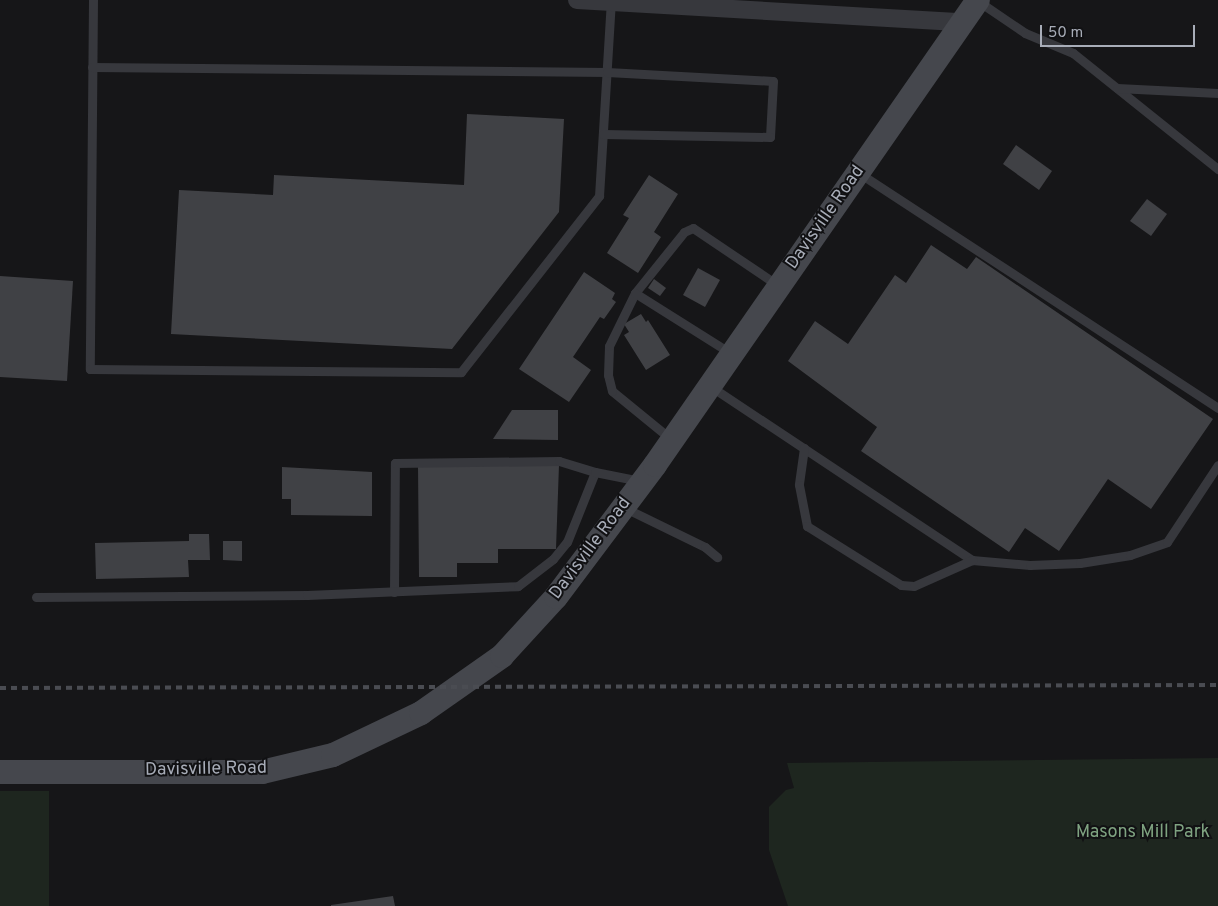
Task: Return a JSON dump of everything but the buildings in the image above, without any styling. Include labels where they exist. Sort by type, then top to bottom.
[{"type":"street","points":[[577,0],[961,22]]},
{"type":"street","name":"Davisville Road","points":[[0,772],[262,772],[333,755],[421,713],[502,656],[556,597],[642,482],[978,0]]},
{"type":"lane","points":[[93,0],[90,369],[461,372],[600,196],[611,2]]},
{"type":"lane","points":[[978,0],[1025,33],[1074,52],[1218,169]]},
{"type":"lane","points":[[92,67],[607,72],[773,81],[770,137],[603,134]]},
{"type":"lane","points":[[1117,88],[1218,93]]},
{"type":"lane","points":[[858,172],[1218,408]]},
{"type":"lane","points":[[672,440],[612,391],[608,375],[609,346],[634,293],[684,232],[693,228],[779,286]]},
{"type":"lane","points":[[634,293],[732,354]]},
{"type":"lane","points":[[710,386],[972,560],[1030,565],[1080,563],[1130,555],[1167,542],[1218,465]]},
{"type":"lane","points":[[804,448],[799,485],[807,526],[901,585],[914,586],[972,560]]},
{"type":"lane","points":[[394,592],[395,463],[558,461],[595,472],[642,482]]},
{"type":"lane","points":[[36,597],[307,595],[518,586],[553,558],[567,542],[595,472]]},
{"type":"lane","points":[[623,507],[705,546],[717,557]]},
{"type":"green space","name":"Masons Mill Park","points":[[1218,758],[1218,906],[788,906],[769,850],[769,807],[786,790],[794,788],[787,763]]},
{"type":"green space","points":[[0,791],[49,791],[49,906],[0,906]]},
{"type":"railway","points":[[0,688],[1218,685]]}]
